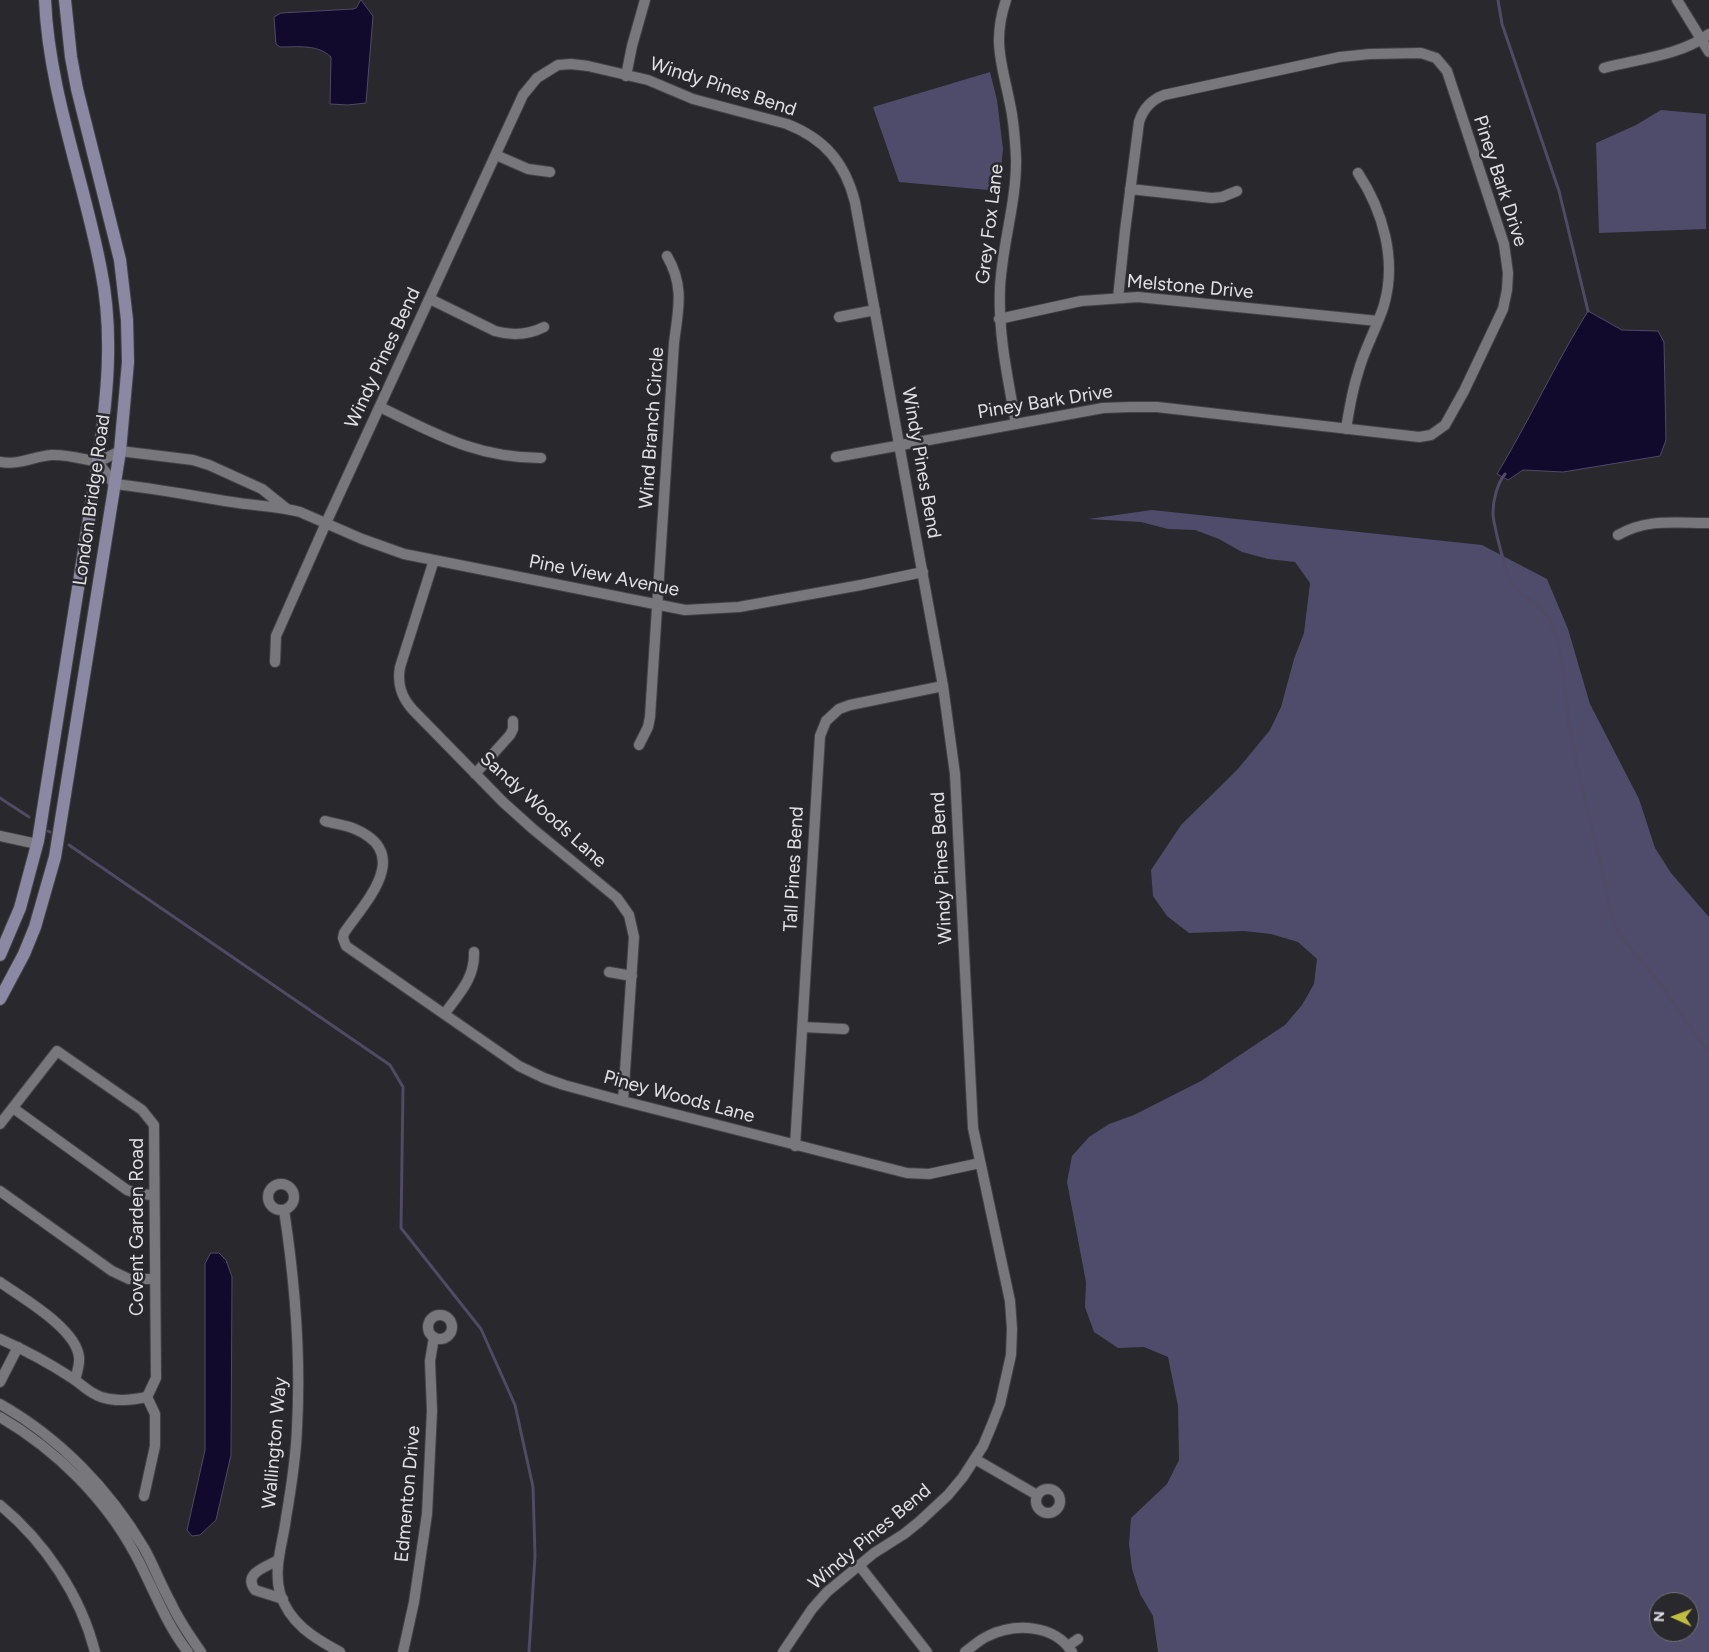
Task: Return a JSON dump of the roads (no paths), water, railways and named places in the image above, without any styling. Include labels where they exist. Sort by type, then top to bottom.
[{"type":"main road","name":"London Bridge Road","points":[[0,955],[20,908],[37,844],[98,462],[106,409],[108,374],[106,308],[100,262],[54,75],[48,39],[45,0]]},
{"type":"main road","name":"London Bridge Road","points":[[0,999],[24,954],[35,927],[55,857],[120,451],[128,362],[124,287],[116,240],[76,81],[69,41],[65,0]]},
{"type":"street","points":[[626,76],[634,37],[645,0]]},
{"type":"street","name":"Grey Fox Lane","points":[[1006,0],[999,28],[998,45],[1011,106],[1016,167],[1013,200],[1003,258],[999,318],[1001,342],[1016,424]]},
{"type":"street","points":[[1677,0],[1706,37],[1709,52]]},
{"type":"street","points":[[1604,68],[1677,51],[1706,37]]},
{"type":"street","name":"Piney Bark Drive","points":[[836,457],[1103,408],[1157,407],[1419,437],[1437,432],[1445,425],[1464,392],[1503,309],[1508,273],[1504,244],[1447,71],[1442,64],[1430,55],[1421,52],[1340,57],[1164,95],[1150,104],[1140,117],[1118,298]]},
{"type":"street","name":"Windy Pines Bend","points":[[275,662],[276,636],[326,523],[524,95],[537,78],[558,65],[588,66],[659,83],[693,99],[787,124],[801,130],[825,146],[845,171],[855,202],[943,686],[955,774],[973,1128],[1005,1272],[1010,1300],[1012,1329],[1011,1355],[1000,1404],[986,1440],[975,1459],[948,1495],[933,1510],[904,1534],[874,1553],[833,1587],[812,1609],[783,1652]]},
{"type":"street","points":[[496,155],[528,169],[550,172]]},
{"type":"street","points":[[1346,429],[1358,372],[1378,322],[1387,291],[1389,274],[1388,248],[1379,212],[1358,173]]},
{"type":"street","points":[[1130,189],[1212,198],[1222,197],[1237,190]]},
{"type":"street","name":"Wind Branch Circle","points":[[639,745],[648,728],[650,717],[674,343],[680,291],[676,272],[667,256]]},
{"type":"street","name":"Melstone Drive","points":[[999,318],[1080,301],[1138,297],[1378,322]]},
{"type":"street","points":[[430,299],[495,331],[506,334],[529,333],[544,326]]},
{"type":"street","points":[[838,317],[875,310]]},
{"type":"street","points":[[380,407],[456,443],[476,450],[496,455],[541,458]]},
{"type":"street","points":[[0,462],[16,463],[44,456],[58,455],[73,456],[98,462],[120,451]]},
{"type":"street","name":"Pine View Avenue","points":[[120,451],[192,460],[209,465],[262,489],[287,509]]},
{"type":"street","points":[[98,462],[114,484]]},
{"type":"street","name":"Pine View Avenue","points":[[114,484],[287,509],[300,512],[382,547],[404,554],[685,610],[739,607],[923,572]]},
{"type":"street","points":[[1618,535],[1630,528],[1650,523],[1709,523]]},
{"type":"street","name":"Sandy Woods Lane","points":[[434,560],[400,667],[399,684],[406,702],[474,774],[533,829],[617,898],[629,915],[634,937],[623,1101]]},
{"type":"street","name":"Tall Pines Bend","points":[[795,1146],[820,736],[822,729],[832,714],[850,705],[943,686]]},
{"type":"street","points":[[474,774],[510,735],[512,721]]},
{"type":"street","name":"Piney Woods Lane","points":[[325,821],[353,828],[364,833],[378,846],[384,865],[379,882],[344,933],[343,938],[346,946],[519,1066],[564,1085],[795,1146],[917,1174],[929,1174],[980,1163]]},
{"type":"street","points":[[0,836],[37,844]]},
{"type":"street","points":[[444,1013],[470,977],[473,968],[474,952]]},
{"type":"street","points":[[609,972],[632,976]]},
{"type":"street","points":[[802,1027],[844,1030]]},
{"type":"street","name":"Covent Garden Road","points":[[0,1124],[57,1051],[142,1110],[154,1125],[156,1378],[147,1397]]},
{"type":"street","points":[[13,1108],[127,1190],[154,1196]]},
{"type":"street","points":[[0,1191],[112,1272],[129,1279],[154,1279]]},
{"type":"street","name":"Wallington Way","points":[[284,1210],[295,1292],[298,1338],[298,1394],[293,1470],[278,1560],[277,1578],[282,1599],[292,1617],[300,1626],[323,1643],[340,1652]]},
{"type":"street","points":[[0,1282],[58,1323],[68,1334],[79,1357],[75,1380]]},
{"type":"street","name":"Edmenton Drive","points":[[402,1652],[414,1602],[428,1514],[432,1411],[430,1361],[434,1338]]},
{"type":"street","points":[[0,1339],[18,1347],[75,1380],[87,1391],[102,1397],[118,1400],[147,1397],[155,1414],[155,1446],[144,1496]]},
{"type":"street","points":[[0,1382],[18,1347]]},
{"type":"street","points":[[0,1404],[57,1443],[100,1486],[121,1513],[144,1549],[178,1617],[201,1652]]},
{"type":"street","points":[[0,1417],[48,1450],[82,1482],[109,1515],[134,1552],[165,1615],[188,1652]]},
{"type":"street","points":[[975,1459],[1037,1495]]},
{"type":"street","points":[[0,1505],[12,1515],[48,1555],[75,1598],[92,1639],[95,1652]]},
{"type":"street","points":[[278,1560],[256,1571],[251,1578],[251,1583],[255,1590],[282,1599]]},
{"type":"street","points":[[859,1565],[927,1652]]},
{"type":"street","points":[[965,1652],[988,1636],[1013,1629],[1040,1630],[1060,1639],[1070,1649],[1078,1640]]},
{"type":"waterway","points":[[1498,0],[1502,24],[1559,191],[1588,311]]},
{"type":"waterway","points":[[1505,474],[1496,492],[1494,503],[1493,513],[1497,537],[1511,582],[1520,593],[1543,611],[1551,622],[1556,634],[1562,661],[1570,730],[1614,925],[1625,942],[1664,989],[1709,1052]]},
{"type":"waterway","points":[[0,798],[29,817]]},
{"type":"waterway","points":[[69,845],[390,1065],[403,1087],[401,1228],[481,1329],[515,1405],[533,1487],[535,1556],[529,1652]]}]
